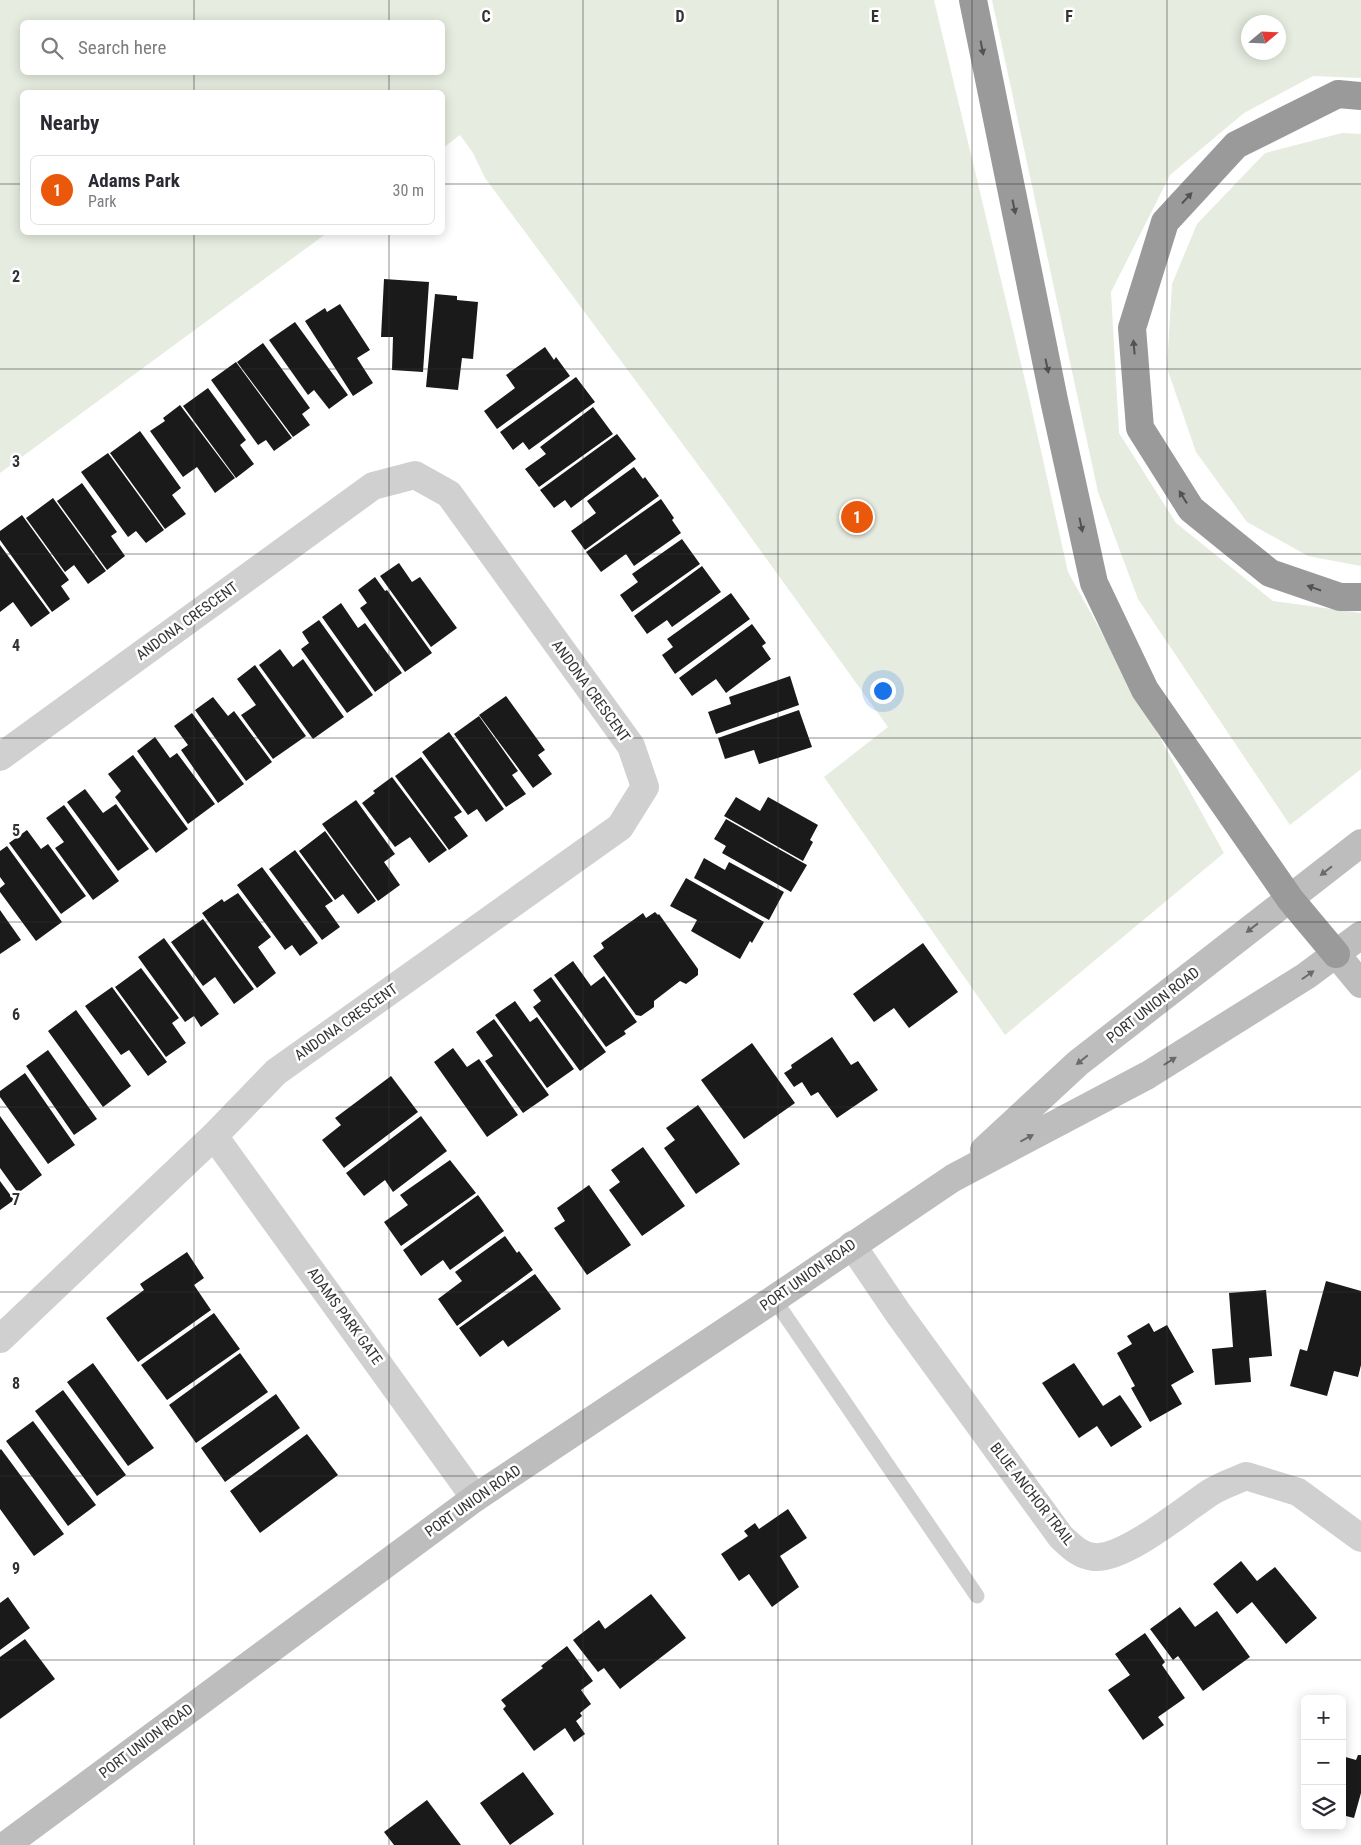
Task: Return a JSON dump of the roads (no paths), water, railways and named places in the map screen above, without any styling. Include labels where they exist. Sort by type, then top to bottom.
[{"type":"highway","points":[[973,0],[1052,390],[1094,583],[1145,690],[1290,899],[1349,954]]},
{"type":"highway","points":[[1361,96],[1338,94],[1236,145],[1165,222],[1132,328],[1140,428],[1191,509],[1270,573],[1340,597],[1361,597]]},
{"type":"main road","name":"PORT UNION ROAD","points":[[953,1178],[1078,1063],[1361,843]]},
{"type":"main road","name":"PORT UNION ROAD","points":[[6,1845],[475,1498],[953,1178],[1148,1075],[1306,976],[1349,954],[1361,935]]},
{"type":"main road","points":[[1349,954],[1361,984]]},
{"type":"street","name":"ANDONA CRESCENT","points":[[0,756],[373,486],[416,475],[449,494],[631,746],[645,787],[620,827],[276,1072],[214,1136],[0,1339]]},
{"type":"street","name":"ADAMS PARK GATE","points":[[214,1136],[475,1498]]},
{"type":"street","name":"BLUE ANCHOR TRAIL","points":[[852,1245],[898,1313],[1062,1537],[1077,1551],[1094,1557],[1114,1554],[1136,1543],[1213,1491],[1246,1476],[1298,1492],[1361,1538]]},
{"type":"lane","points":[[774,1299],[977,1596]]},
{"type":"place","name":"Adams Park","points":[[857,517]]}]
